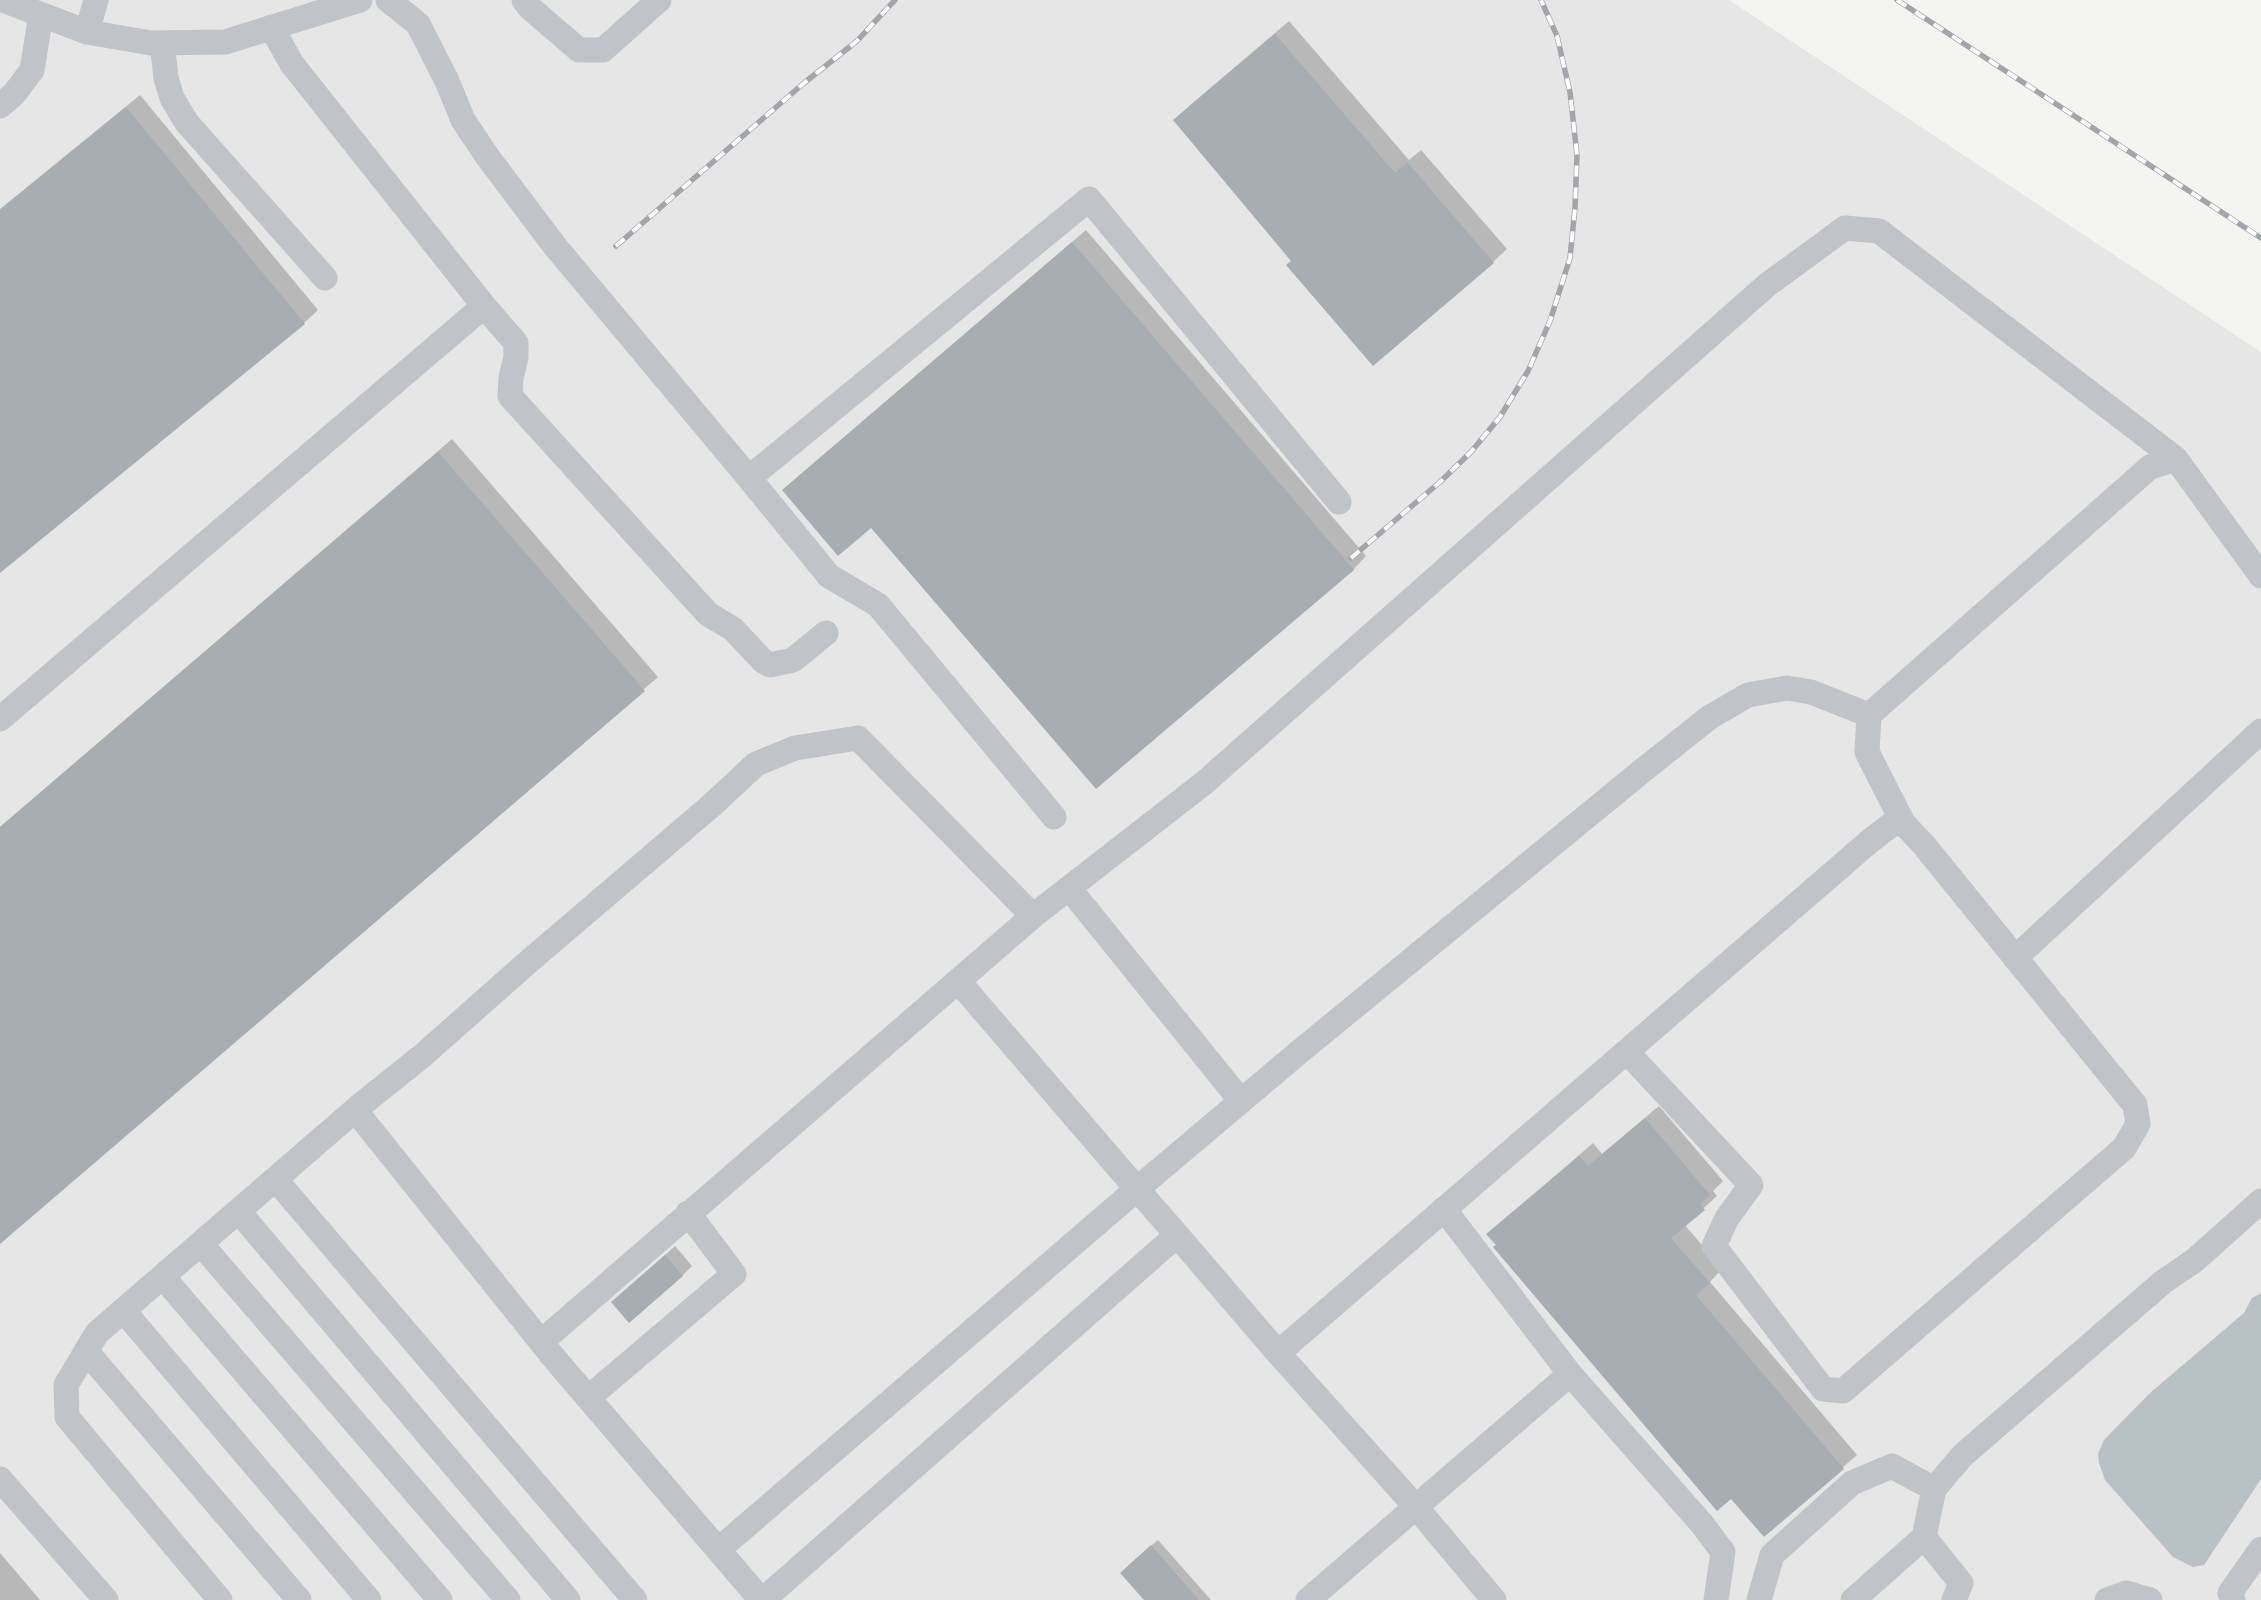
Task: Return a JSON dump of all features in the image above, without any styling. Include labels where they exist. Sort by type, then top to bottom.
[{"type":"street","points":[[3,0],[86,32],[151,43],[225,42],[360,0]]},
{"type":"street","points":[[86,32],[96,0]]},
{"type":"street","points":[[388,0],[418,24],[447,81],[463,120],[492,164],[554,245],[829,576],[878,605],[1054,817]]},
{"type":"street","points":[[524,0],[530,8],[579,50],[603,50],[659,0]]},
{"type":"street","points":[[0,106],[14,94],[32,70],[41,15]]},
{"type":"street","points":[[271,28],[292,64],[484,306],[516,343],[516,357],[511,378],[510,396],[708,614],[733,629],[762,662],[770,665],[793,660],[826,633]]},
{"type":"street","points":[[162,43],[166,78],[172,98],[187,123],[326,278]]},
{"type":"street","points":[[749,478],[1089,200],[1339,502]]},
{"type":"street","points":[[541,1342],[1033,916],[1204,783],[1767,285],[1845,228],[1879,232],[2176,460],[2261,576]]},
{"type":"street","points":[[0,719],[484,306]]},
{"type":"street","points":[[1627,1052],[1751,1185],[1727,1218],[1714,1246],[1823,1389],[1843,1390],[2124,1148],[2138,1124],[2135,1105],[1923,844],[1903,824],[1867,752],[1870,714],[2150,467],[2176,460]]},
{"type":"street","points":[[718,1550],[1241,1101],[1642,770],[1710,717],[1748,696],[1787,688],[1811,692],[1870,714]]},
{"type":"street","points":[[2015,958],[2261,731]]},
{"type":"street","points":[[220,1600],[67,1417],[66,1385],[97,1333],[712,806],[756,764],[795,748],[858,738],[1033,916]]},
{"type":"street","points":[[1278,1353],[1870,842],[1892,824],[1903,824]]},
{"type":"street","points":[[1069,888],[1241,1101]]},
{"type":"street","points":[[958,981],[1278,1353],[1416,1507],[1494,1600]]},
{"type":"street","points":[[355,1110],[541,1342],[762,1600],[1178,1235]]},
{"type":"street","points":[[276,1180],[635,1600]]},
{"type":"street","points":[[1853,1600],[1924,1537],[1934,1489],[1963,1455],[2163,1282],[2195,1260],[2261,1201]]},
{"type":"street","points":[[1444,1209],[1570,1374],[1702,1524],[1723,1552],[1716,1600]]},
{"type":"street","points":[[239,1212],[568,1600]]},
{"type":"street","points":[[588,1398],[734,1274],[688,1213]]},
{"type":"street","points":[[201,1244],[508,1600]]},
{"type":"street","points":[[162,1277],[440,1600]]},
{"type":"street","points":[[123,1310],[369,1600]]},
{"type":"street","points":[[86,1351],[299,1600]]},
{"type":"street","points":[[1308,1600],[1570,1374]]},
{"type":"street","points":[[1760,1600],[1772,1556],[1852,1482],[1892,1466],[1934,1489]]},
{"type":"street","points":[[0,1479],[106,1600]]},
{"type":"street","points":[[1924,1537],[1961,1583],[1954,1600]]},
{"type":"street","points":[[2233,1600],[2230,1593],[2261,1548]]},
{"type":"street","points":[[2108,1600],[2126,1593],[2150,1600]]},
{"type":"shaded area","points":[[0,0],[1729,0],[2261,352],[2261,1600],[0,1600]]},
{"type":"shaded area","points":[[2261,1293],[2261,1479],[2204,1565],[2193,1567],[2173,1557],[2105,1480],[2098,1454],[2104,1440],[2150,1393],[2244,1313],[2252,1298]]},
{"type":"building","points":[[1275,34],[1395,173],[1407,162],[1494,263],[1373,366],[1286,265],[1291,261],[1173,120]]},
{"type":"building","points":[[126,107],[305,324],[0,573],[0,210]]},
{"type":"building","points":[[1072,242],[1354,570],[1096,789],[871,528],[838,556],[782,490]]},
{"type":"building","points":[[438,452],[645,691],[0,1244],[0,827]]},
{"type":"building","points":[[1645,1118],[1710,1195],[1700,1204],[1705,1210],[1671,1238],[1710,1283],[1696,1295],[1844,1469],[1764,1537],[1731,1499],[1717,1511],[1493,1247],[1496,1245],[1486,1234],[1579,1156],[1588,1166]]},
{"type":"building","points":[[665,1255],[683,1276],[629,1323],[611,1302]]},
{"type":"building","points":[[1151,1545],[1199,1600],[1144,1600],[1120,1573]]},
{"type":"railway","points":[[616,246],[804,83],[857,41],[895,0]]},
{"type":"railway","points":[[1351,558],[1440,482],[1471,452],[1500,417],[1528,371],[1550,321],[1570,258],[1575,208],[1577,155],[1570,92],[1557,36],[1541,0]]},
{"type":"railway","points":[[1897,0],[2261,238]]}]
